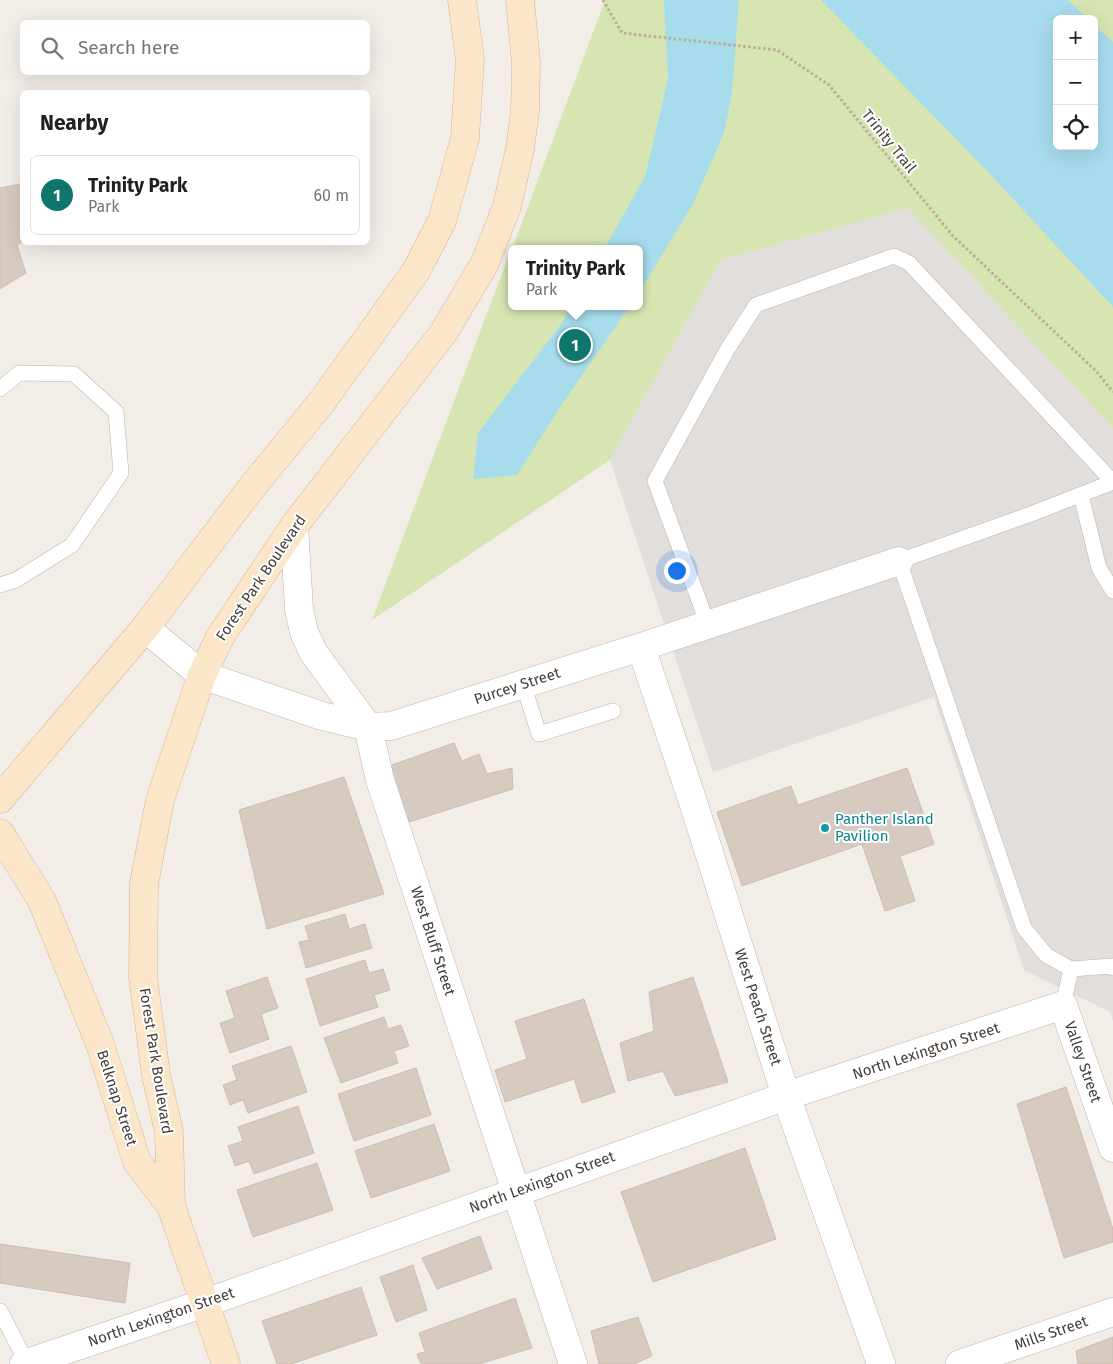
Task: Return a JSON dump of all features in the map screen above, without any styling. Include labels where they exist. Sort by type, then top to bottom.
[{"type":"main road","points":[[0,799],[145,628],[252,487],[322,403],[416,271],[442,221],[465,138],[470,58],[462,0]]},
{"type":"main road","name":"Forest Park Boulevard","points":[[171,1206],[169,1132],[156,1075],[143,978],[144,884],[160,800],[202,675],[220,637],[294,526],[439,339],[488,256],[507,206],[520,149],[526,63],[520,0]]},
{"type":"main road","name":"Belknap Street","points":[[0,833],[42,901],[100,1044],[137,1162],[171,1206],[226,1364]]},
{"type":"street","name":"West Bluff Street","points":[[294,526],[299,608],[304,632],[314,652],[368,727],[380,780],[573,1364]]},
{"type":"street","name":"Purcey Street","points":[[145,628],[202,675],[322,716],[368,727],[391,726],[641,647],[899,561]]},
{"type":"street","name":"West Peach Street","points":[[641,647],[694,805],[786,1096],[881,1364]]},
{"type":"street","name":"North Lexington Street","points":[[25,1363],[205,1303],[786,1096],[1063,1005]]},
{"type":"street","name":"Valley Street","points":[[1063,1005],[1113,1148]]},
{"type":"street","name":"Mills Street","points":[[960,1364],[1113,1312]]},
{"type":"lane","points":[[708,625],[655,481],[727,350],[756,305],[894,256],[909,263],[1113,482],[899,561],[1024,928],[1046,954],[1071,969],[1113,966]]},
{"type":"lane","points":[[0,390],[19,372],[74,374],[116,412],[121,473],[72,544],[16,580],[0,585]]},
{"type":"lane","points":[[1081,495],[1099,568],[1113,591]]},
{"type":"lane","points":[[523,684],[539,734],[613,711]]},
{"type":"lane","points":[[1063,1005],[1071,969]]},
{"type":"lane","points":[[0,1311],[25,1363]]},
{"type":"path","name":"Trinity Trail","points":[[603,0],[622,33],[777,50],[829,85],[953,236],[1096,371],[1113,392]]},
{"type":"green space","points":[[605,0],[1113,0],[1113,429],[908,209],[721,260],[610,460],[372,620],[508,257],[508,310],[643,310],[643,245],[513,245]]},
{"type":"shaded area","points":[[908,208],[1113,428],[1113,1021],[1110,1012],[1024,970],[934,697],[713,772],[610,460],[721,260]]},
{"type":"water","points":[[664,0],[739,0],[732,93],[724,133],[694,202],[643,286],[643,245],[606,245],[645,177],[668,79]]},
{"type":"water","points":[[821,0],[1068,0],[1084,15],[1053,15],[1053,150],[1098,150],[1098,29],[1113,42],[1113,307],[989,173]]},
{"type":"water","points":[[569,310],[627,310],[562,404],[517,475],[473,479],[478,433],[562,323]]},
{"type":"building","points":[[20,184],[20,243],[17,245],[26,273],[0,289],[0,188]]},
{"type":"building","points":[[454,743],[462,761],[479,754],[487,774],[512,768],[513,789],[409,822],[389,766]]},
{"type":"building","name":"Panther Island Pavilion","points":[[907,768],[934,844],[900,856],[915,901],[885,911],[862,844],[742,886],[717,812],[791,786],[798,805]]},
{"type":"building","points":[[344,777],[384,894],[267,929],[239,810]]},
{"type":"building","points":[[345,914],[349,929],[365,924],[372,948],[306,968],[299,942],[309,940],[305,926]]},
{"type":"building","points":[[365,960],[369,973],[383,969],[390,990],[374,995],[378,1007],[320,1026],[306,979]]},
{"type":"building","points":[[267,977],[278,1008],[261,1014],[269,1039],[230,1053],[220,1023],[235,1018],[226,991]]},
{"type":"building","points":[[693,977],[728,1082],[675,1096],[663,1071],[628,1081],[620,1043],[654,1031],[649,992]]},
{"type":"building","points":[[584,999],[615,1092],[582,1103],[574,1079],[505,1102],[495,1070],[527,1059],[515,1021]]},
{"type":"building","points":[[384,1017],[388,1029],[401,1025],[409,1046],[394,1051],[398,1063],[341,1083],[324,1038]]},
{"type":"building","points":[[291,1046],[307,1092],[248,1113],[243,1100],[230,1105],[223,1085],[237,1080],[232,1066]]},
{"type":"building","points":[[416,1068],[431,1115],[354,1141],[338,1094]]},
{"type":"building","points":[[1066,1087],[1113,1229],[1113,1242],[1064,1258],[1017,1104]]},
{"type":"building","points":[[298,1106],[314,1153],[254,1174],[249,1161],[235,1166],[228,1146],[243,1141],[238,1127]]},
{"type":"building","points":[[434,1124],[450,1171],[371,1198],[355,1151]]},
{"type":"building","points":[[745,1148],[776,1239],[653,1282],[621,1192]]},
{"type":"building","points":[[317,1163],[333,1210],[253,1237],[237,1190]]},
{"type":"building","points":[[480,1236],[492,1269],[437,1289],[422,1258]]},
{"type":"building","points":[[0,1244],[130,1263],[125,1303],[0,1283]]},
{"type":"building","points":[[413,1265],[427,1310],[396,1322],[380,1277]]},
{"type":"building","points":[[361,1287],[377,1335],[291,1364],[277,1364],[262,1321]]},
{"type":"building","points":[[515,1298],[532,1348],[479,1364],[422,1364],[420,1362],[417,1354],[425,1352],[419,1333]]},
{"type":"building","points":[[638,1317],[652,1356],[634,1364],[599,1364],[591,1331]]},
{"type":"building","points":[[1113,1337],[1113,1364],[1078,1364],[1076,1351]]},
{"type":"place","name":"Trinity Park","points":[[575,345]]},
{"type":"place","name":"Panther Island Pavilion","points":[[825,828]]}]
